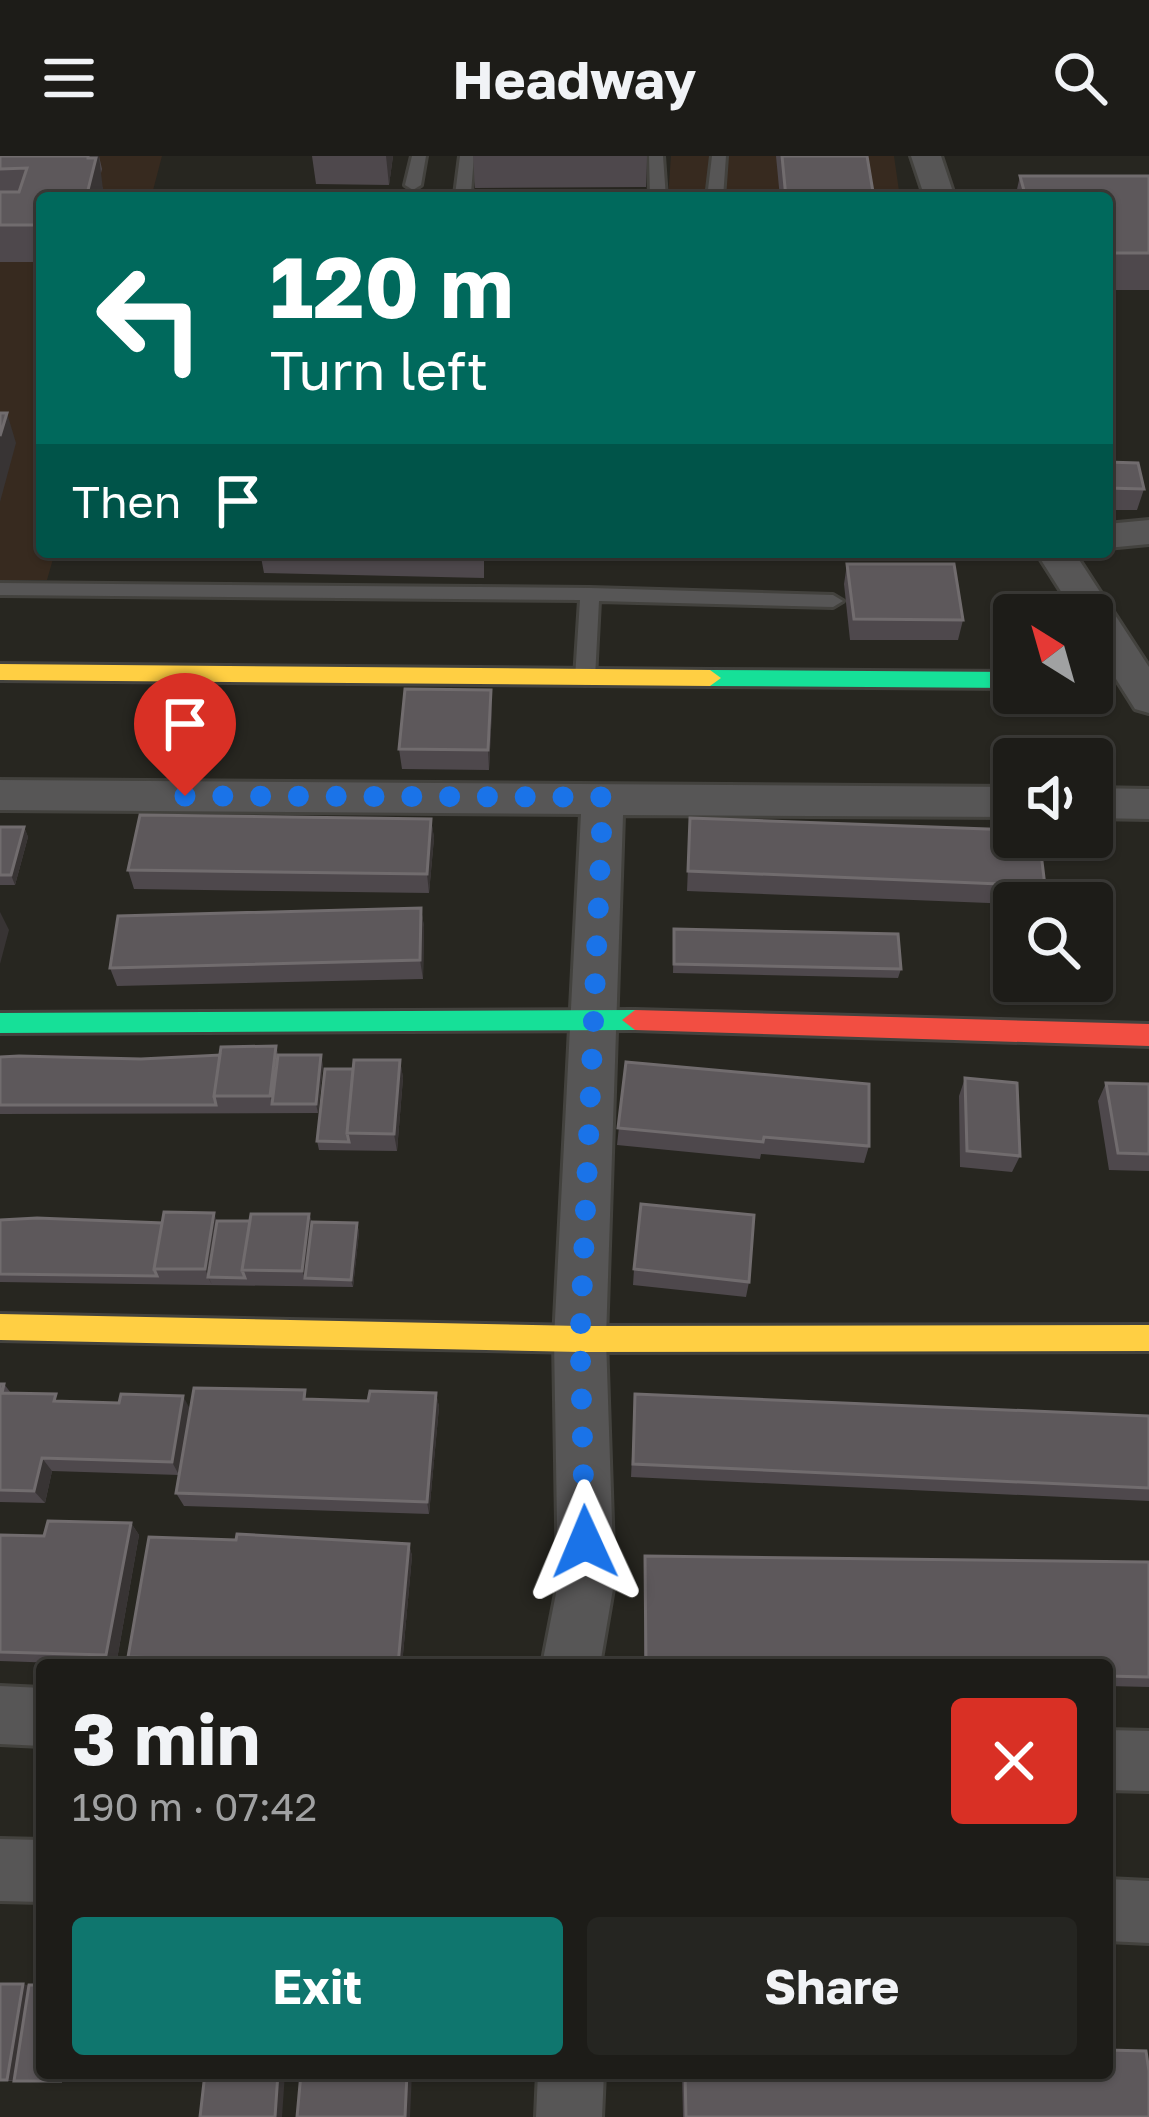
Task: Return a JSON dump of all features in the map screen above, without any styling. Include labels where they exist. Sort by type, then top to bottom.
[{"type":"street","points":[[926,156],[938,192]]},
{"type":"street","points":[[1113,535],[1149,532]]},
{"type":"street","points":[[1059,558],[1142,690]]},
{"type":"street","points":[[0,672],[993,680]]},
{"type":"street","points":[[0,795],[993,802]]},
{"type":"street","points":[[572,1659],[586,1583],[580,1339],[603,797]]},
{"type":"street","points":[[1113,803],[1149,804]]},
{"type":"street","points":[[0,1023],[595,1019],[1149,1035]]},
{"type":"street","points":[[0,1327],[580,1339],[1149,1338]]},
{"type":"street","points":[[0,1715],[36,1717]]},
{"type":"street","points":[[1113,1760],[1149,1761]]},
{"type":"street","points":[[0,1870],[36,1871]]},
{"type":"street","points":[[1113,1910],[1149,1912]]},
{"type":"street","points":[[569,2117],[571,2079]]},
{"type":"lane","points":[[413,185],[419,156]]},
{"type":"lane","points":[[463,192],[467,156]]},
{"type":"lane","points":[[656,156],[658,192]]},
{"type":"lane","points":[[715,192],[718,156]]},
{"type":"lane","points":[[0,589],[833,601]]},
{"type":"lane","points":[[585,677],[590,594]]},
{"type":"shaded area","points":[[0,156],[162,156],[153,192],[36,192],[36,558],[53,558],[47,580],[0,580]]},
{"type":"shaded area","points":[[671,156],[894,156],[899,192],[668,192]]},
{"type":"building","points":[[0,156],[96,158],[88,192],[36,192],[36,225],[0,225],[0,192],[19,192],[27,168],[0,169]]},
{"type":"building","points":[[782,156],[867,156],[873,192],[785,192]]},
{"type":"building","points":[[1020,176],[1149,176],[1149,253],[1113,253],[1113,192],[1024,192]]},
{"type":"building","points":[[1113,462],[1138,463],[1144,489],[1113,488]]},
{"type":"building","points":[[847,564],[954,564],[963,620],[854,619]]},
{"type":"building","points":[[405,689],[491,690],[488,750],[399,749]]},
{"type":"building","points":[[140,815],[431,819],[427,874],[128,870]]},
{"type":"building","points":[[690,818],[993,829],[993,858],[1042,858],[1045,882],[993,884],[688,871]]},
{"type":"building","points":[[0,827],[24,827],[11,875],[0,875]]},
{"type":"building","points":[[421,908],[420,960],[110,968],[118,916]]},
{"type":"building","points":[[674,929],[898,934],[901,969],[674,964]]},
{"type":"building","points":[[276,1046],[270,1096],[214,1096],[221,1047]]},
{"type":"building","points":[[220,1055],[216,1105],[0,1105],[0,1057]]},
{"type":"building","points":[[278,1055],[321,1055],[316,1104],[272,1104]]},
{"type":"building","points":[[354,1060],[400,1060],[394,1134],[347,1133]]},
{"type":"building","points":[[626,1062],[869,1084],[869,1146],[618,1128]]},
{"type":"building","points":[[325,1069],[353,1069],[349,1142],[317,1141]]},
{"type":"building","points":[[965,1078],[1017,1083],[1020,1156],[967,1151]]},
{"type":"building","points":[[1106,1083],[1149,1084],[1149,1154],[1118,1153]]},
{"type":"building","points":[[641,1204],[754,1215],[749,1282],[634,1269]]},
{"type":"building","points":[[164,1212],[214,1213],[205,1269],[154,1269]]},
{"type":"building","points":[[251,1214],[309,1214],[302,1271],[242,1270]]},
{"type":"building","points":[[0,1220],[162,1223],[154,1269],[157,1276],[0,1274]]},
{"type":"building","points":[[217,1221],[250,1221],[242,1270],[245,1278],[208,1277]]},
{"type":"building","points":[[312,1222],[357,1223],[351,1280],[305,1278]]},
{"type":"building","points":[[0,1384],[4,1384],[2,1393],[56,1394],[54,1401],[119,1403],[121,1394],[183,1396],[172,1462],[42,1458],[34,1491],[0,1490]]},
{"type":"building","points":[[194,1388],[305,1390],[304,1399],[368,1401],[370,1391],[436,1393],[427,1502],[176,1493]]},
{"type":"building","points":[[635,1394],[1149,1416],[1149,1488],[633,1464]]},
{"type":"building","points":[[48,1521],[131,1523],[106,1655],[0,1652],[0,1535],[44,1536]]},
{"type":"building","points":[[237,1534],[409,1544],[399,1659],[128,1657],[149,1537],[236,1540]]},
{"type":"building","points":[[645,1556],[1149,1562],[1149,1677],[1113,1676],[1113,1659],[646,1659]]},
{"type":"building","points":[[0,1984],[23,1984],[7,2080],[0,2080]]},
{"type":"building","points":[[29,1985],[36,1985],[36,2079],[62,2081],[14,2081]]},
{"type":"building","points":[[1113,2050],[1146,2051],[1149,2071],[1149,2117],[686,2117],[685,2079],[1113,2079]]},
{"type":"building","points":[[204,2079],[278,2079],[275,2117],[200,2117]]},
{"type":"building","points":[[300,2079],[407,2079],[405,2117],[297,2117]]},
{"type":"traffic: fast","points":[[710,678],[993,680]]},
{"type":"traffic: fast","points":[[0,1023],[635,1020]]},
{"type":"traffic: slow","points":[[0,672],[710,678]]},
{"type":"traffic: slow","points":[[0,1327],[580,1339],[1149,1338]]},
{"type":"traffic: jam","points":[[635,1020],[1149,1035]]},
{"type":"route","points":[[185,796],[603,797],[580,1339],[585,1542]]}]
